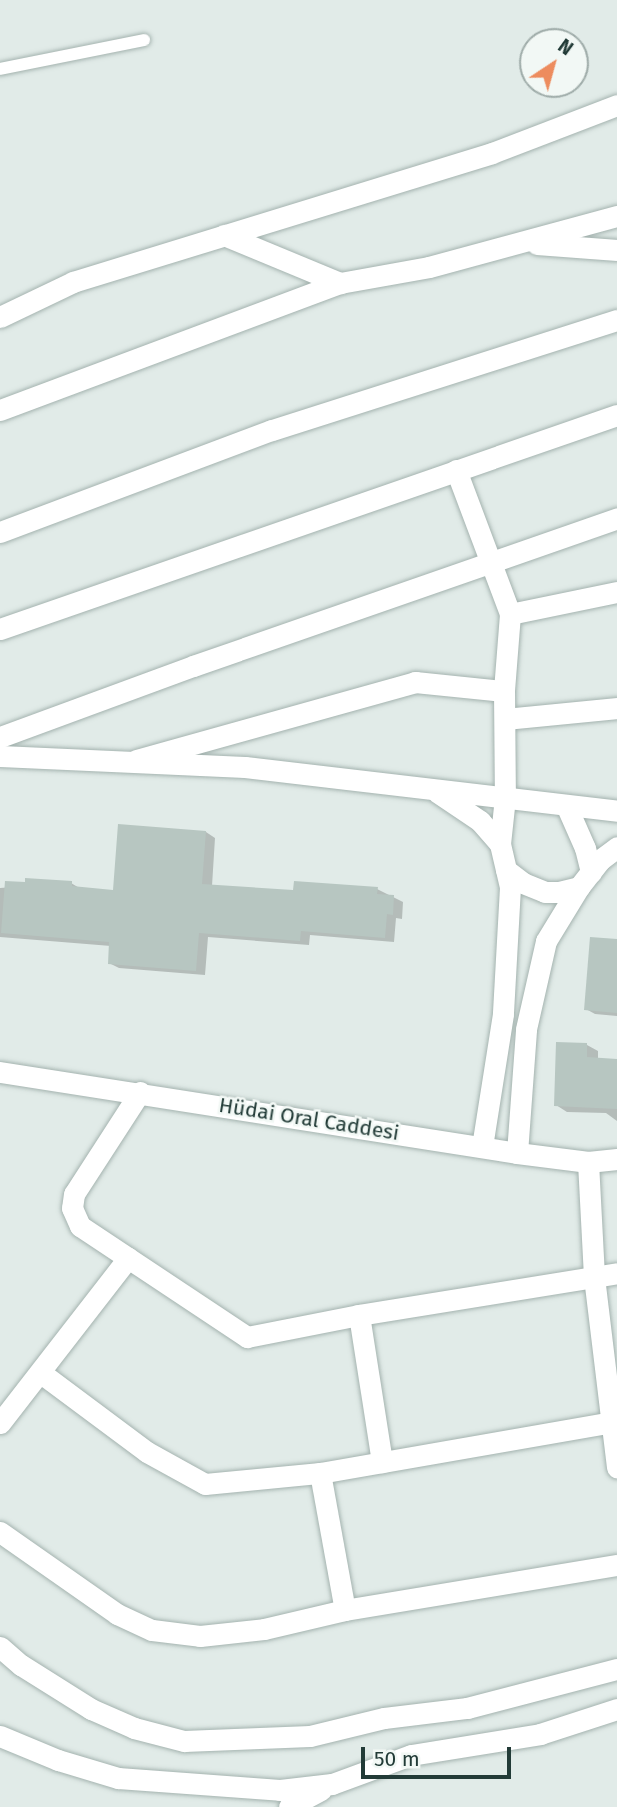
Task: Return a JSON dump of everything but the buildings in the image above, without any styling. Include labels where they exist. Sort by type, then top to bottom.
[{"type":"street","points":[[0,317],[73,282],[492,153],[617,105]]},
{"type":"street","points":[[0,410],[340,284],[429,267],[617,216]]},
{"type":"street","points":[[224,235],[340,284]]},
{"type":"street","points":[[521,242],[617,250]]},
{"type":"street","points":[[0,532],[272,429],[617,320]]},
{"type":"street","points":[[0,629],[617,415]]},
{"type":"street","points":[[456,470],[510,614],[504,691],[505,797],[500,844],[510,887],[503,1014],[482,1146]]},
{"type":"street","points":[[0,737],[617,518]]},
{"type":"street","points":[[510,614],[617,592]]},
{"type":"street","points":[[131,761],[415,682],[504,691]]},
{"type":"street","points":[[505,719],[617,708]]},
{"type":"street","points":[[0,756],[245,766],[617,811]]},
{"type":"street","points":[[432,789],[480,821],[500,844]]},
{"type":"street","points":[[566,806],[585,848],[601,865]]},
{"type":"street","points":[[506,870],[523,883],[545,892],[559,892],[601,865]]},
{"type":"street","points":[[517,1153],[526,1028],[546,941],[601,865]]},
{"type":"street","name":"Hüdai Oral Caddesi","points":[[0,1072],[517,1153],[587,1162],[617,1159]]},
{"type":"street","points":[[140,1092],[74,1194],[72,1208],[80,1226],[247,1337],[359,1315],[617,1273]]},
{"type":"street","points":[[587,1162],[594,1277],[614,1421],[617,1468]]},
{"type":"street","points":[[0,1423],[128,1258]]},
{"type":"street","points":[[359,1315],[382,1462]]},
{"type":"street","points":[[41,1373],[147,1452],[205,1484],[320,1473],[614,1421]]},
{"type":"street","points":[[320,1473],[345,1610]]},
{"type":"street","points":[[0,1532],[117,1614],[152,1630],[200,1636],[264,1629],[345,1610],[617,1565]]},
{"type":"street","points":[[0,1647],[21,1665],[92,1709],[134,1728],[184,1741],[310,1736],[384,1718],[467,1708],[617,1669]]},
{"type":"street","points":[[289,1807],[332,1784],[411,1755],[540,1734],[617,1709]]},
{"type":"street","points":[[0,1736],[58,1760],[118,1779],[280,1790],[332,1784]]},
{"type":"lane","points":[[0,69],[144,40]]}]
